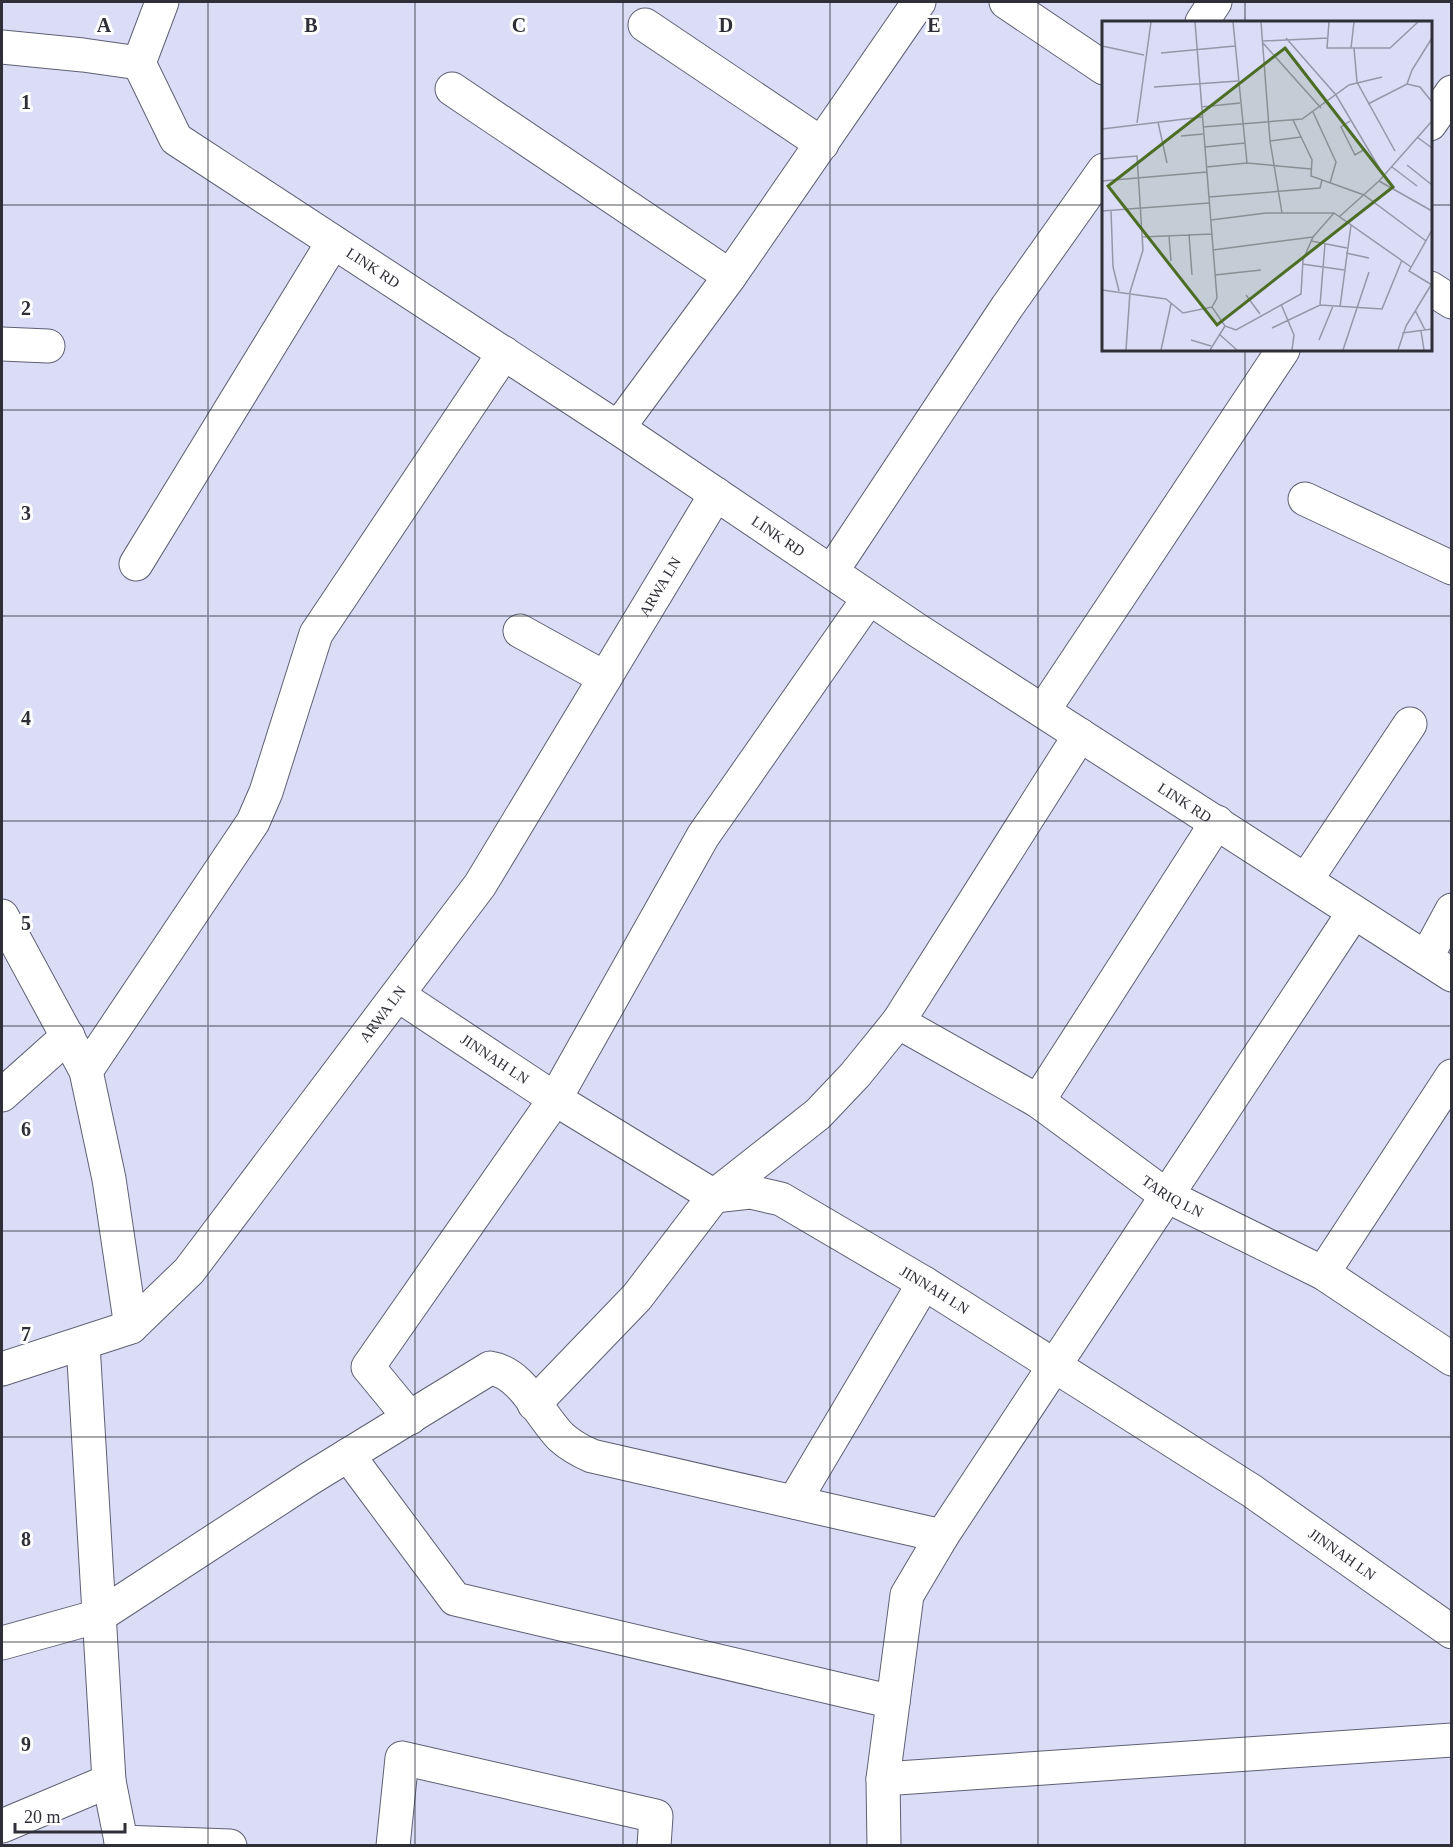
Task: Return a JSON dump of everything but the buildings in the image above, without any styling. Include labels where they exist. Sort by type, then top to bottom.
[{"type":"street","points":[[2,47],[139,63],[162,2]]},
{"type":"street","points":[[618,428],[730,276],[920,2]]},
{"type":"street","points":[[1006,2],[1102,67]]},
{"type":"street","points":[[1203,21],[1215,2]]},
{"type":"street","points":[[645,25],[822,144]]},
{"type":"street","name":"LINK RD","points":[[139,63],[176,139],[618,428],[869,598],[1439,967]]},
{"type":"street","points":[[452,89],[730,276]]},
{"type":"street","points":[[1432,122],[1452,92]]},
{"type":"street","points":[[832,571],[1007,308],[1102,173]]},
{"type":"street","points":[[136,564],[333,242]]},
{"type":"street","points":[[1432,289],[1452,302]]},
{"type":"street","points":[[2,344],[48,346]]},
{"type":"street","points":[[1043,711],[1281,351]]},
{"type":"street","points":[[86,1071],[253,822],[266,792],[316,634],[504,353]]},
{"type":"street","name":"ARWA LN","points":[[131,1327],[189,1271],[480,885],[716,494]]},
{"type":"street","points":[[1305,499],[1452,568]]},
{"type":"street","points":[[410,1418],[368,1367],[555,1099],[703,836],[869,598]]},
{"type":"street","points":[[520,631],[605,678]]},
{"type":"street","points":[[1306,880],[1410,724]]},
{"type":"street","points":[[534,1404],[637,1297],[714,1196],[818,1114],[898,1022],[1080,735]]},
{"type":"street","points":[[1038,1101],[1217,822]]},
{"type":"street","points":[[1439,967],[1452,910]]},
{"type":"street","points":[[884,1845],[883,1779],[907,1595],[942,1536],[1053,1366],[1354,912]]},
{"type":"street","points":[[2,916],[86,1071],[109,1179],[131,1327],[2,1369]]},
{"type":"street","name":"JINNAH LN","points":[[398,994],[555,1099],[714,1196],[750,1192],[781,1199],[924,1283],[1252,1491],[1452,1632]]},
{"type":"street","name":"TARIQ LN","points":[[898,1022],[1038,1101],[1167,1196],[1323,1274],[1452,1359]]},
{"type":"street","points":[[2,1095],[68,1036]]},
{"type":"street","points":[[1323,1274],[1452,1076]]},
{"type":"street","points":[[794,1502],[924,1283]]},
{"type":"street","points":[[83,1344],[109,1780],[122,1844],[230,1845]]},
{"type":"street","points":[[2,1643],[99,1616],[348,1455],[490,1368],[503,1370],[515,1379],[567,1443],[592,1456],[942,1536]]},
{"type":"street","points":[[348,1455],[455,1599],[893,1702]]},
{"type":"street","points":[[883,1779],[1452,1740]]},
{"type":"street","points":[[393,1845],[402,1758],[656,1816],[654,1845]]},
{"type":"street","points":[[2,1826],[109,1780]]}]
